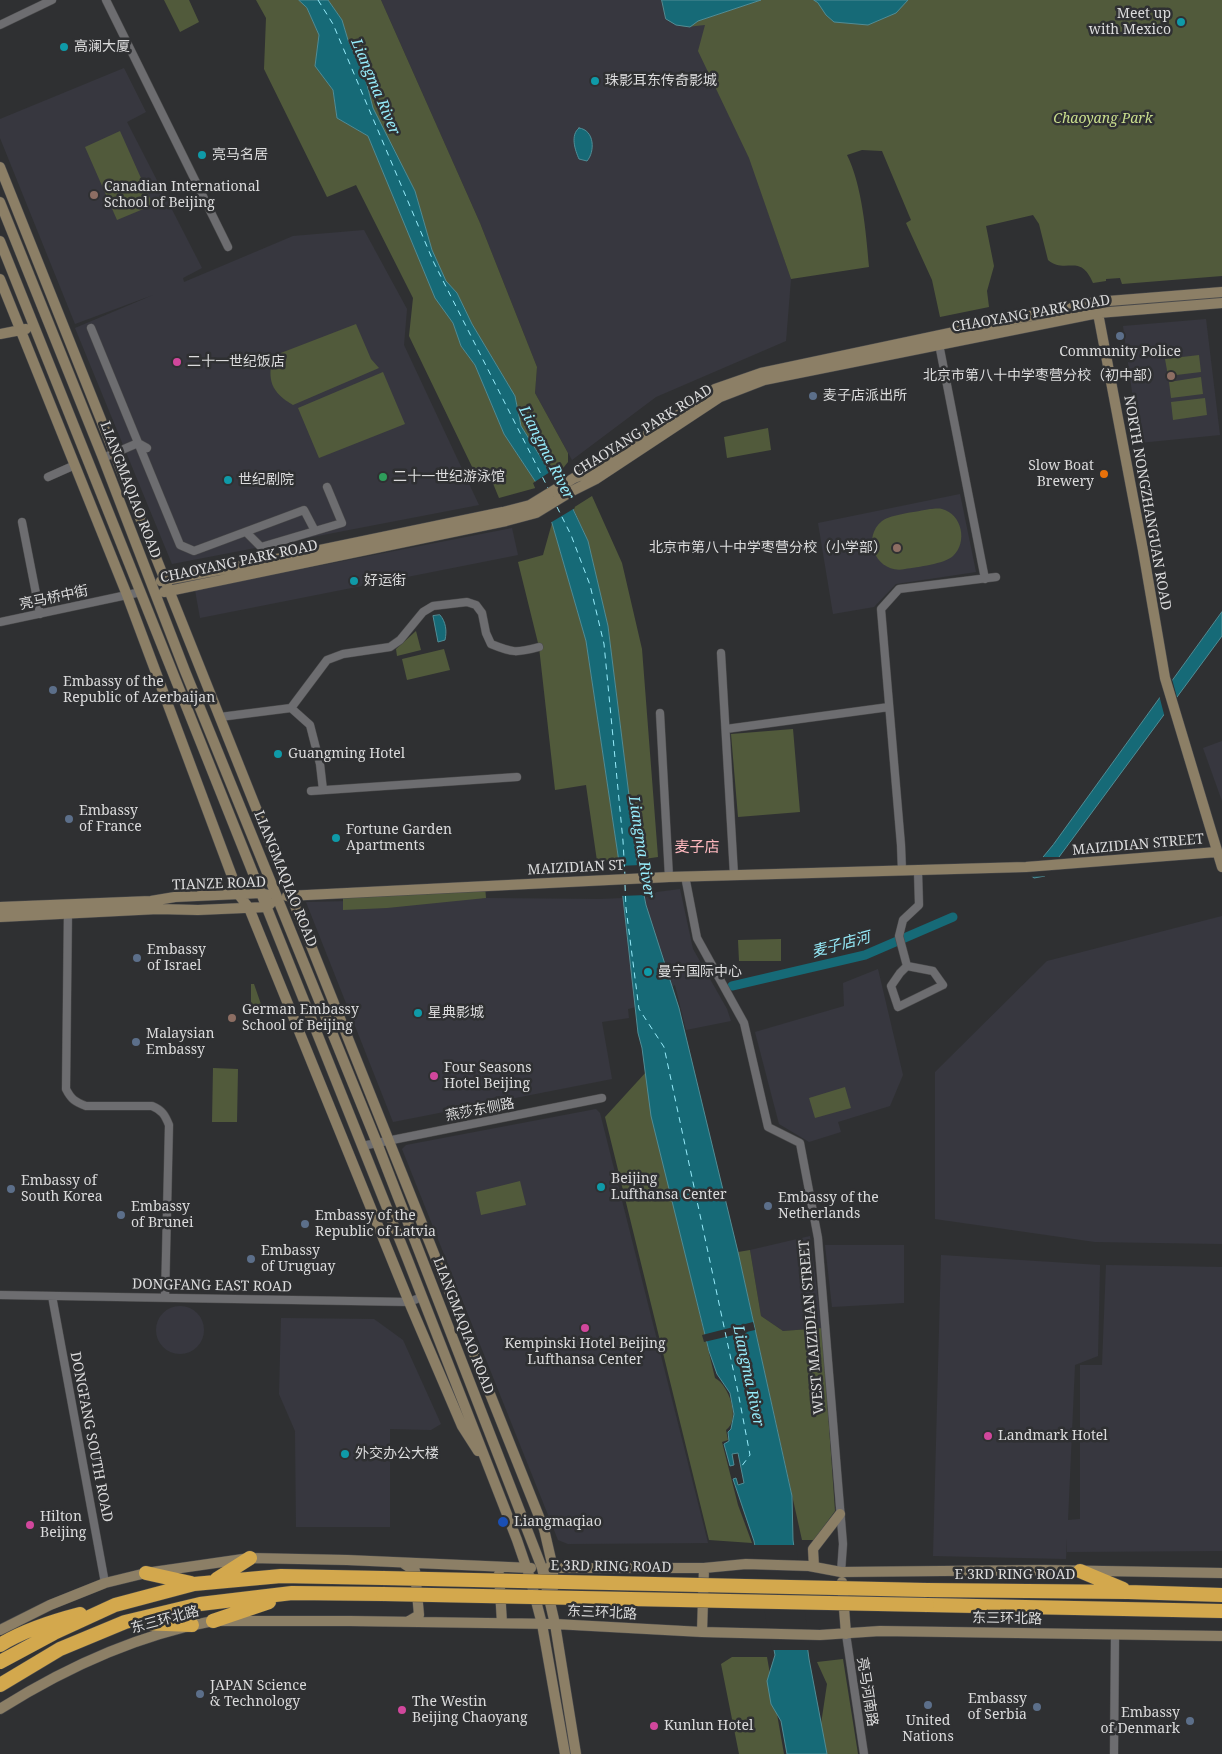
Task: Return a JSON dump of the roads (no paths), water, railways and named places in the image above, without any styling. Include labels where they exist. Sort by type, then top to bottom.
[{"type":"highway","points":[[214,1581],[250,1558]]},
{"type":"highway","points":[[1080,1571],[1128,1592]]},
{"type":"highway","points":[[146,1573],[194,1584]]},
{"type":"highway","name":"E 3RD RING ROAD","points":[[0,1662],[54,1633],[115,1605],[194,1584],[281,1576],[1222,1595]]},
{"type":"highway","points":[[213,1621],[292,1594]]},
{"type":"highway","points":[[0,1684],[60,1649],[125,1622],[200,1604],[292,1594],[383,1594],[1222,1611]]},
{"type":"highway","points":[[4,1638],[58,1620],[115,1605]]},
{"type":"highway","points":[[125,1622],[192,1625]]},
{"type":"street","points":[[0,25],[52,0]]},
{"type":"street","points":[[106,0],[228,247]]},
{"type":"street","points":[[0,167],[544,1529],[555,1624],[576,1754]]},
{"type":"street","name":"LIANGMAQIAO ROAD","points":[[0,202],[548,1573]]},
{"type":"street","name":"LIANGMAQIAO ROAD","points":[[0,241],[422,1297],[527,1568],[542,1624],[565,1754]]},
{"type":"street","points":[[0,279],[127,595],[239,895],[249,908],[462,1426],[490,1469]]},
{"type":"street","name":"CHAOYANG PARK ROAD","points":[[141,592],[151,583],[167,585],[506,521],[533,509],[570,487],[715,389],[762,373],[1096,302],[1222,292]]},
{"type":"street","name":"NORTH NONGZHANGUAN ROAD","points":[[1096,302],[1166,683],[1222,866]]},
{"type":"street","name":"CHAOYANG PARK ROAD","points":[[570,487],[596,479],[720,397],[764,380],[1098,313],[1222,304]]},
{"type":"street","points":[[0,334],[35,327]]},
{"type":"street","points":[[91,328],[180,545],[194,551],[304,510],[315,531]]},
{"type":"street","points":[[939,344],[985,579]]},
{"type":"street","points":[[103,458],[138,443]]},
{"type":"street","points":[[138,443],[147,448]]},
{"type":"street","points":[[48,477],[75,465]]},
{"type":"street","points":[[261,547],[342,523],[327,487]]},
{"type":"street","name":"CHAOYANG PARK ROAD","points":[[141,592],[155,593],[167,585],[267,562],[503,512],[533,509]]},
{"type":"street","points":[[22,522],[40,614]]},
{"type":"street","points":[[246,532],[261,547],[267,562]]},
{"type":"street","points":[[902,871],[881,609],[899,589],[996,577]]},
{"type":"street","name":"亮马桥中街","points":[[0,622],[141,592]]},
{"type":"street","points":[[220,717],[291,708],[327,660],[343,654],[390,647],[400,640],[423,612],[433,606],[467,602],[476,605],[482,614],[486,633],[491,644],[518,653],[539,647]]},
{"type":"street","points":[[722,653],[734,874]]},
{"type":"street","points":[[726,730],[889,707]]},
{"type":"street","points":[[291,708],[310,725],[320,764],[323,790]]},
{"type":"street","points":[[660,713],[669,877]]},
{"type":"street","points":[[311,791],[517,777]]},
{"type":"street","name":"MAIZIDIAN STREET","points":[[1026,867],[1217,852]]},
{"type":"street","name":"MAIZIDIAN ST","points":[[277,897],[734,874],[1026,867]]},
{"type":"street","points":[[907,966],[899,936],[903,920],[919,905],[918,871]]},
{"type":"street","name":"WEST MAIZIDIAN STREET","points":[[685,876],[697,938],[744,1023],[768,1127],[800,1143],[818,1238],[843,1544],[841,1572]]},
{"type":"street","name":"TIANZE ROAD","points":[[0,917],[68,909],[261,893],[277,897]]},
{"type":"street","name":"TIANZE ROAD","points":[[0,907],[198,910],[266,907],[277,897]]},
{"type":"street","points":[[68,909],[66,1089],[76,1103],[86,1106],[152,1106],[166,1115],[169,1125],[165,1298]]},
{"type":"street","points":[[907,966],[933,972],[943,985],[898,1007],[891,986],[907,966]]},
{"type":"street","name":"燕莎东侧路","points":[[362,1146],[602,1098]]},
{"type":"street","name":"DONGFANG EAST ROAD","points":[[0,1295],[410,1302],[422,1297]]},
{"type":"street","name":"DONGFANG SOUTH ROAD","points":[[52,1296],[105,1583]]},
{"type":"street","points":[[811,1567],[814,1549],[840,1514]]},
{"type":"street","points":[[4,1638],[50,1605],[105,1583],[146,1573],[250,1558],[527,1568],[548,1573],[664,1579],[684,1568],[746,1564],[811,1567],[841,1572],[1043,1570],[1222,1572]]},
{"type":"street","points":[[403,1563],[415,1571],[419,1615],[408,1622]]},
{"type":"street","points":[[499,1567],[502,1623]]},
{"type":"street","points":[[702,1632],[704,1568]]},
{"type":"street","points":[[841,1572],[846,1634]]},
{"type":"street","points":[[530,1578],[548,1573]]},
{"type":"street","name":"东三环北路","points":[[0,1709],[23,1694],[105,1653],[144,1639],[213,1621],[555,1624],[702,1632],[820,1635],[880,1631],[1222,1636]]},
{"type":"street","name":"亮马河南路","points":[[846,1634],[864,1754]]},
{"type":"street","points":[[1114,1754],[1115,1635]]},
{"type":"water","name":"Liangma River","points":[[299,0],[328,0],[342,20],[348,40],[365,77],[373,108],[415,191],[432,250],[446,281],[457,293],[472,324],[515,396],[521,426],[572,507],[588,541],[608,626],[637,860],[646,905],[679,1008],[738,1252],[792,1496],[793,1540],[809,1659],[827,1754],[787,1754],[781,1721],[771,1704],[767,1681],[775,1655],[754,1541],[733,1479],[736,1478],[738,1485],[744,1483],[738,1453],[732,1454],[734,1465],[730,1466],[724,1444],[729,1441],[728,1432],[731,1429],[734,1414],[730,1393],[717,1374],[709,1351],[651,1116],[642,1048],[638,1033],[619,862],[586,641],[552,523],[539,487],[504,434],[475,365],[461,346],[453,323],[435,298],[368,136],[337,118],[333,90],[315,66],[319,35],[307,8]]},
{"type":"water","points":[[662,0],[761,0],[698,21],[690,27],[676,25],[666,19]]},
{"type":"water","points":[[814,0],[908,0],[896,13],[868,25],[834,22]]},
{"type":"water","points":[[579,128],[591,137],[592,147],[587,161],[579,159],[575,147],[574,139]]},
{"type":"water","points":[[1222,612],[1222,636],[1045,876],[1034,878],[1029,874],[1053,845]]},
{"type":"water","points":[[440,615],[445,624],[446,633],[445,640],[438,642],[433,616]]},
{"type":"waterway","name":"麦子店河","points":[[732,986],[865,955],[953,917]]},
{"type":"place","name":"Meet up with Mexico","points":[[1181,22]]},
{"type":"place","name":"高澜大厦","points":[[64,47]]},
{"type":"place","name":"珠影耳东传奇影城","points":[[595,81]]},
{"type":"place","name":"亮马名居","points":[[202,155]]},
{"type":"place","name":"Canadian International School of Beijing","points":[[94,195]]},
{"type":"place","name":"Community Police","points":[[1120,336]]},
{"type":"place","name":"二十一世纪饭店","points":[[177,362]]},
{"type":"place","name":"北京市第八十中学枣营分校（初中部）","points":[[1171,376]]},
{"type":"place","name":"麦子店派出所","points":[[813,396]]},
{"type":"place","name":"Slow Boat Brewery","points":[[1104,474]]},
{"type":"place","name":"二十一世纪游泳馆","points":[[383,477]]},
{"type":"place","name":"世纪剧院","points":[[228,480]]},
{"type":"place","name":"北京市第八十中学枣营分校（小学部）","points":[[897,548]]},
{"type":"place","name":"好运街","points":[[354,581]]},
{"type":"place","name":"Embassy of the Republic of Azerbaijan","points":[[53,690]]},
{"type":"place","name":"Guangming Hotel","points":[[278,754]]},
{"type":"place","name":"Embassy of France","points":[[69,819]]},
{"type":"place","name":"Fortune Garden Apartments","points":[[336,838]]},
{"type":"place","name":"Embassy of Israel","points":[[137,958]]},
{"type":"place","name":"曼宁国际中心","points":[[648,972]]},
{"type":"place","name":"星典影城","points":[[418,1013]]},
{"type":"place","name":"German Embassy School of Beijing","points":[[232,1018]]},
{"type":"place","name":"Malaysian Embassy","points":[[136,1042]]},
{"type":"place","name":"Four Seasons Hotel Beijing","points":[[434,1076]]},
{"type":"place","name":"Beijing Lufthansa Center","points":[[601,1187]]},
{"type":"place","name":"Embassy of South Korea","points":[[11,1189]]},
{"type":"place","name":"Embassy of the Netherlands","points":[[768,1206]]},
{"type":"place","name":"Embassy of Brunei","points":[[121,1215]]},
{"type":"place","name":"Embassy of the Republic of Latvia","points":[[305,1224]]},
{"type":"place","name":"Embassy of Uruguay","points":[[251,1259]]},
{"type":"place","name":"Kempinski Hotel Beijing Lufthansa Center","points":[[585,1328]]},
{"type":"place","name":"Landmark Hotel","points":[[988,1436]]},
{"type":"place","name":"外交办公大楼","points":[[345,1454]]},
{"type":"place","name":"Liangmaqiao","points":[[503,1522]]},
{"type":"place","name":"Hilton Beijing","points":[[30,1525]]},
{"type":"place","name":"JAPAN Science & Technology","points":[[200,1694]]},
{"type":"place","name":"United Nations","points":[[928,1705]]},
{"type":"place","name":"Embassy of Serbia","points":[[1037,1707]]},
{"type":"place","name":"The Westin Beijing Chaoyang","points":[[402,1710]]},
{"type":"place","name":"Embassy of Denmark","points":[[1190,1721]]},
{"type":"place","name":"Kunlun Hotel","points":[[654,1726]]},
{"type":"district","name":"麦子店","points":[[697,848]]},
{"type":"park label","name":"Chaoyang Park","points":[[1103,119]]}]
